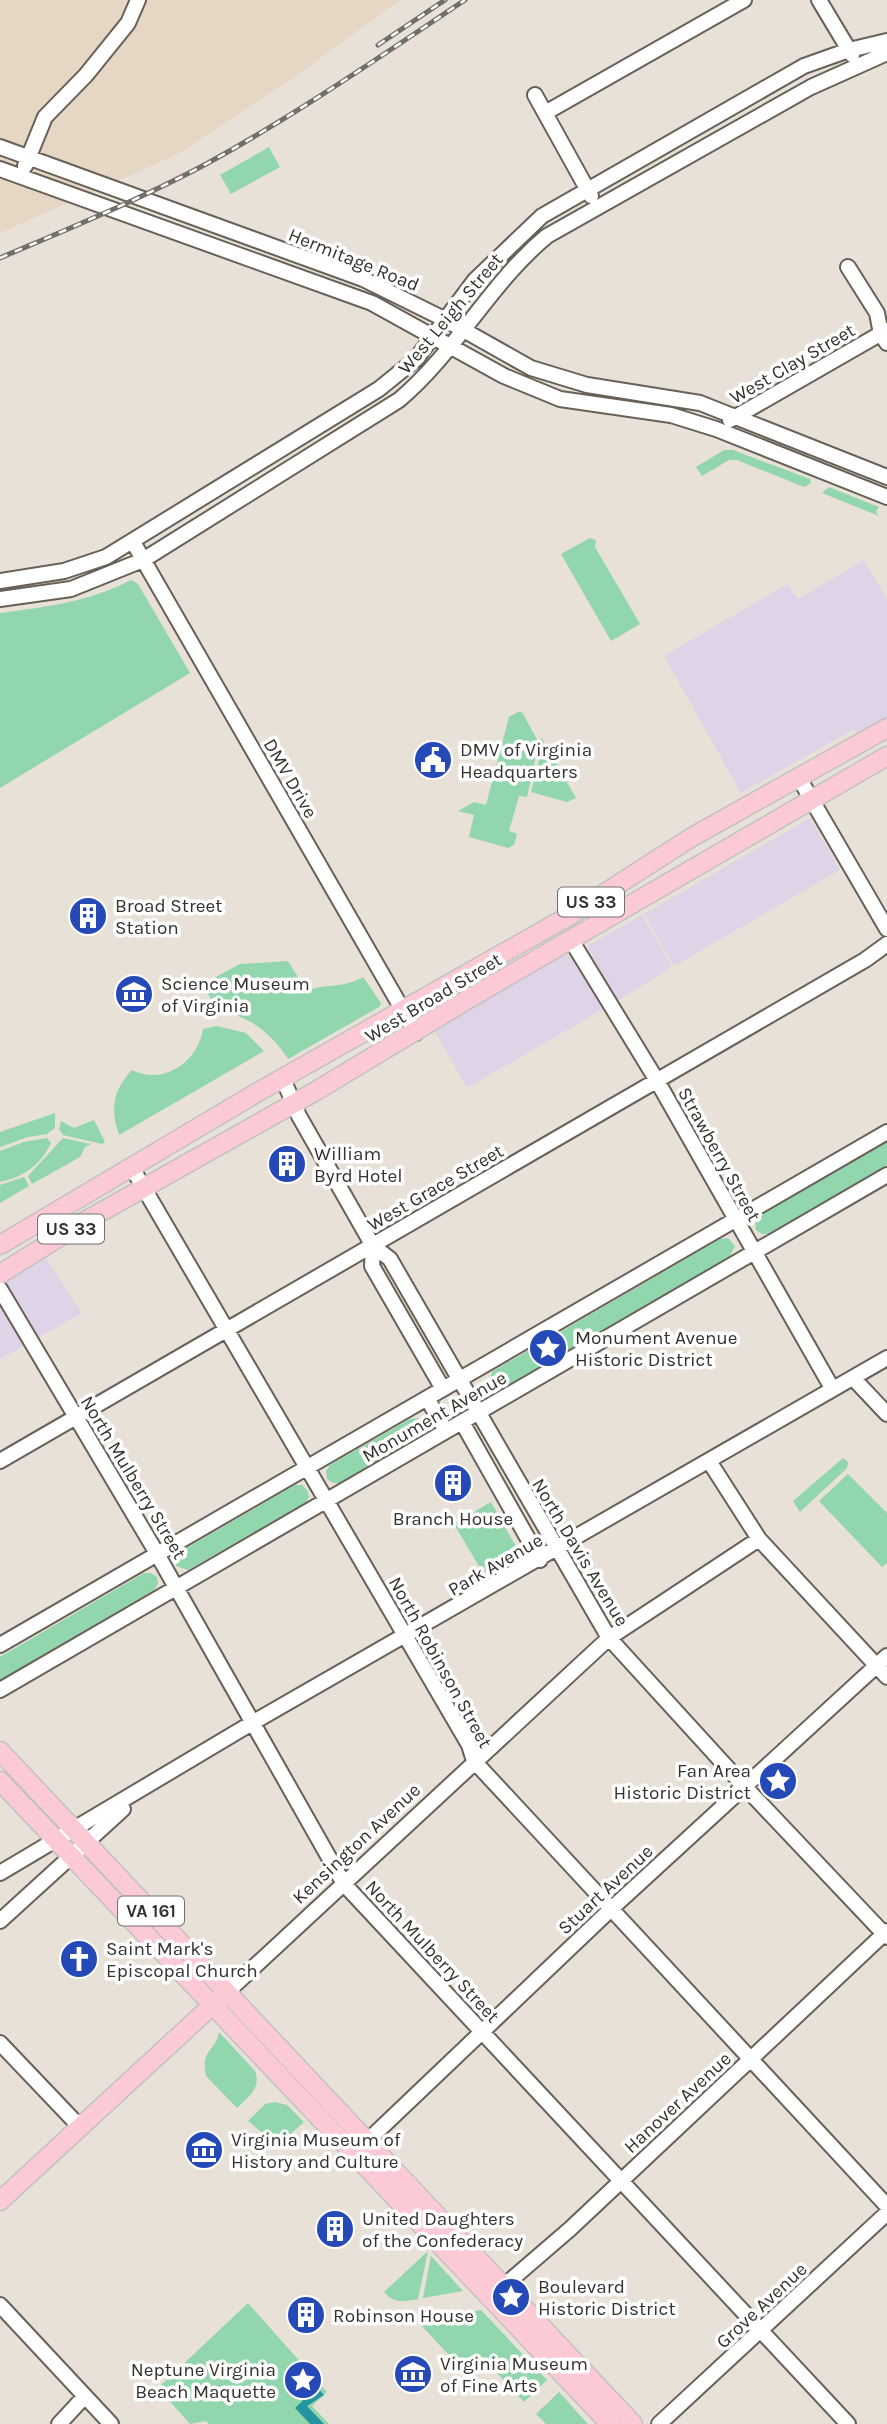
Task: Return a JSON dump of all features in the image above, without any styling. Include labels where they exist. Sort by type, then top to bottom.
[{"type":"main road","name":"West Broad Street","points":[[0,1245],[131,1166],[569,916],[692,837],[887,727]]},
{"type":"main road","name":"West Broad Street","points":[[0,1274],[58,1237],[294,1104],[887,756]]},
{"type":"main road","name":"VA 161","points":[[0,1751],[227,1992],[361,2148],[496,2292],[610,2424]]},
{"type":"main road","name":"VA 161","points":[[0,1781],[212,2005],[361,2148]]},
{"type":"main road","name":"Kensington Avenue","points":[[0,2201],[227,1992]]},
{"type":"main road","name":"VA 161","points":[[496,2292],[633,2424]]},
{"type":"street","points":[[21,177],[45,117],[86,75],[128,23],[138,0]]},
{"type":"street","points":[[545,113],[744,0]]},
{"type":"street","points":[[819,0],[858,65]]},
{"type":"street","name":"West Leigh Street","points":[[0,580],[90,564],[133,542],[379,389],[416,359],[475,281],[515,239],[542,216],[804,66],[849,50],[887,41]]},
{"type":"street","name":"West Leigh Street","points":[[0,599],[71,589],[143,560],[399,400],[427,374],[514,266],[532,249],[596,206],[811,87],[887,53]]},
{"type":"street","points":[[535,95],[596,206]]},
{"type":"street","name":"Hermitage Road","points":[[0,148],[363,279],[463,329],[531,368],[562,379],[680,398],[887,477]]},
{"type":"street","name":"Hermitage Road","points":[[0,169],[372,303],[504,376],[560,399],[671,415],[716,429],[887,497]]},
{"type":"street","points":[[848,267],[877,313],[885,336]]},
{"type":"street","name":"West Clay Street","points":[[716,429],[885,336]]},
{"type":"street","name":"DMV Drive","points":[[133,542],[415,1032]]},
{"type":"street","points":[[799,778],[887,929]]},
{"type":"street","name":"Strawberry Street","points":[[571,940],[656,1079],[832,1388]]},
{"type":"street","name":"West Grace Street","points":[[0,1461],[865,960],[887,944]]},
{"type":"street","name":"North Davis Avenue","points":[[283,1079],[294,1104],[373,1246],[390,1259],[556,1551],[609,1638],[744,1786],[886,1934]]},
{"type":"street","name":"Monument Avenue","points":[[0,1645],[887,1132]]},
{"type":"street","name":"North Robinson Street","points":[[131,1166],[469,1745],[474,1761],[887,2206]]},
{"type":"street","name":"Monument Avenue","points":[[0,1690],[887,1175]]},
{"type":"street","name":"North Davis Avenue","points":[[373,1246],[372,1266],[443,1389]]},
{"type":"street","name":"North Mulberry Street","points":[[0,1289],[158,1554],[344,1884],[848,2424]]},
{"type":"street","name":"Park Avenue","points":[[0,1874],[57,1840],[79,1836],[158,1781],[252,1723],[556,1551],[887,1358]]},
{"type":"street","points":[[853,1378],[887,1414]]},
{"type":"street","points":[[427,1398],[446,1431]]},
{"type":"street","name":"North Davis Avenue","points":[[462,1422],[540,1560]]},
{"type":"street","points":[[709,1461],[760,1539],[882,1661],[887,1677]]},
{"type":"street","name":"Kensington Avenue","points":[[227,1992],[609,1638],[760,1539]]},
{"type":"street","name":"Stuart Avenue","points":[[361,2148],[610,1910],[882,1661]]},
{"type":"street","points":[[0,1921],[71,1856],[79,1836]]},
{"type":"street","name":"Hanover Avenue","points":[[496,2292],[886,1934]]},
{"type":"street","points":[[0,2043],[80,2127]]},
{"type":"street","name":"Grove Avenue","points":[[659,2424],[887,2213]]},
{"type":"street","points":[[0,2305],[111,2424]]},
{"type":"street","points":[[59,2424],[85,2396]]},
{"type":"shaded area","points":[[0,0],[400,0],[297,75],[178,154],[0,233]]},
{"type":"shaded area","points":[[864,560],[887,600],[887,719],[859,735],[854,729],[741,793],[664,656],[787,584],[798,599]]},
{"type":"shaded area","points":[[810,818],[840,870],[674,966],[644,914]]},
{"type":"shaded area","points":[[642,915],[672,967],[617,1001],[587,946]]},
{"type":"shaded area","points":[[561,955],[570,956],[603,1009],[467,1088],[433,1028]]},
{"type":"shaded area","points":[[44,1255],[82,1313],[0,1359],[0,1280]]},
{"type":"green space","points":[[269,147],[280,167],[231,194],[220,175]]},
{"type":"green space","points":[[724,450],[733,450],[810,479],[811,483],[804,487],[737,460],[729,460],[702,476],[696,467]]},
{"type":"green space","points":[[829,487],[879,507],[876,512],[879,516],[822,493]]},
{"type":"green space","points":[[590,538],[596,540],[595,547],[640,624],[611,641],[561,554]]},
{"type":"green space","points":[[131,580],[138,584],[190,673],[0,788],[0,613],[83,599]]},
{"type":"green space","points":[[522,712],[539,743],[527,797],[519,796],[509,831],[517,834],[514,845],[508,848],[469,837],[474,815],[458,811],[474,802],[486,805],[509,717]]},
{"type":"green space","points":[[541,737],[576,798],[567,802],[531,792],[542,748]]},
{"type":"green space","points":[[288,961],[307,992],[363,977],[381,1003],[379,1007],[288,1059],[267,1033],[249,1021],[217,1011],[203,984],[240,964]]},
{"type":"green space","points":[[217,1026],[246,1033],[264,1051],[119,1135],[115,1100],[117,1092],[132,1070],[155,1075],[177,1068],[194,1052],[203,1029]]},
{"type":"green space","points":[[55,1113],[55,1128],[47,1134],[28,1137],[0,1147],[0,1132]]},
{"type":"green space","points":[[94,1120],[105,1142],[102,1144],[63,1135],[59,1129],[61,1121],[74,1128]]},
{"type":"green space","points":[[47,1138],[51,1143],[37,1164],[16,1177],[0,1182],[0,1151],[24,1142]]},
{"type":"green space","points":[[63,1138],[91,1144],[85,1147],[80,1157],[32,1184],[28,1176]]},
{"type":"green space","points":[[887,1142],[887,1165],[769,1234],[756,1230],[755,1222],[759,1216]]},
{"type":"green space","points":[[24,1177],[29,1186],[0,1203],[0,1185]]},
{"type":"green space","points":[[728,1238],[735,1246],[730,1256],[503,1388],[496,1388],[491,1384],[493,1371],[720,1239]]},
{"type":"green space","points":[[418,1418],[425,1426],[420,1436],[340,1483],[327,1479],[326,1471],[330,1465],[410,1419]]},
{"type":"green space","points":[[843,1458],[848,1462],[847,1468],[800,1512],[793,1501]]},
{"type":"green space","points":[[848,1474],[887,1513],[887,1563],[882,1567],[819,1501]]},
{"type":"green space","points":[[295,1485],[302,1485],[307,1490],[309,1497],[305,1503],[188,1570],[176,1566],[178,1553]]},
{"type":"green space","points":[[491,1502],[519,1552],[483,1573],[454,1524]]},
{"type":"green space","points":[[144,1573],[157,1577],[158,1584],[154,1590],[0,1680],[0,1657]]},
{"type":"green space","points":[[219,2032],[255,2071],[255,2087],[237,2108],[206,2076],[205,2061]]},
{"type":"green space","points":[[275,2102],[287,2105],[304,2122],[285,2139],[281,2148],[248,2121],[265,2104]]},
{"type":"green space","points":[[428,2251],[418,2299],[400,2301],[392,2299],[384,2292]]},
{"type":"green space","points":[[431,2256],[463,2291],[423,2298]]},
{"type":"green space","points":[[248,2303],[327,2392],[312,2406],[329,2424],[209,2424],[206,2421],[190,2424],[158,2388]]},
{"type":"green space","points":[[481,2310],[547,2380],[524,2402],[479,2354],[462,2369],[418,2322]]},
{"type":"green space","points":[[559,2392],[588,2424],[546,2424],[536,2414]]},
{"type":"water","points":[[317,2387],[324,2395],[307,2406],[324,2424],[310,2424],[295,2408]]},
{"type":"railway","points":[[378,45],[445,0]]},
{"type":"railway","points":[[0,258],[131,201],[208,163],[306,105],[465,0]]},
{"type":"place","name":"DMV of Virginia Headquarters","points":[[433,760]]},
{"type":"place","name":"Broad Street Station","points":[[88,916]]},
{"type":"place","name":"Science Museum of Virginia","points":[[134,994]]},
{"type":"place","name":"William Byrd Hotel","points":[[287,1164]]},
{"type":"place","name":"Monument Avenue Historic District","points":[[548,1348]]},
{"type":"place","name":"Branch House","points":[[453,1483]]},
{"type":"place","name":"Fan Area Historic District","points":[[778,1781]]},
{"type":"place","name":"Saint Mark's Episcopal Church","points":[[79,1959]]},
{"type":"place","name":"Virginia Museum of History and Culture","points":[[204,2150]]},
{"type":"place","name":"United Daughters of the Confederacy","points":[[335,2229]]},
{"type":"place","name":"Boulevard Historic District","points":[[511,2297]]},
{"type":"place","name":"Robinson House","points":[[306,2315]]},
{"type":"place","name":"Virginia Museum of Fine Arts","points":[[413,2374]]},
{"type":"place","name":"Neptune Virginia Beach Maquette","points":[[303,2380]]}]
